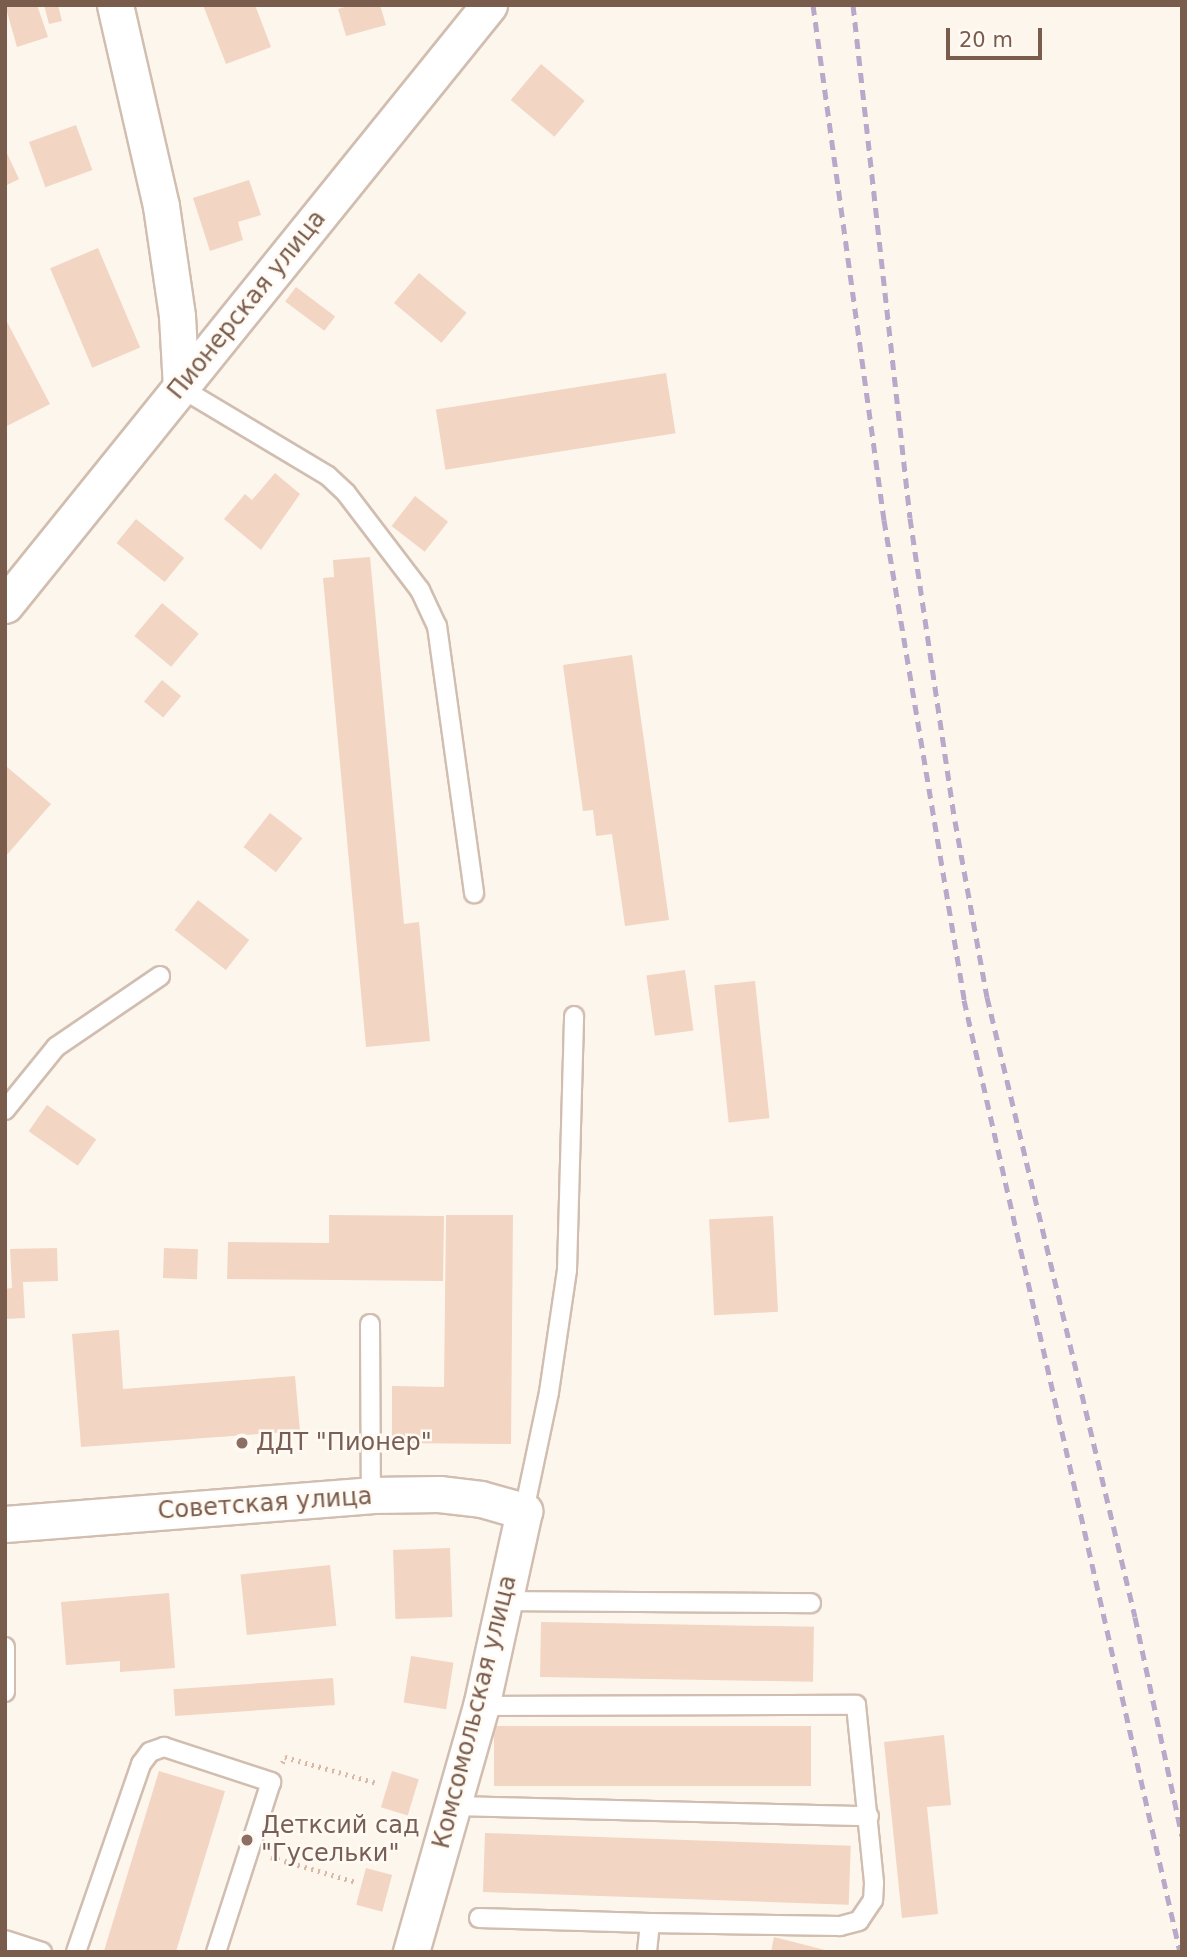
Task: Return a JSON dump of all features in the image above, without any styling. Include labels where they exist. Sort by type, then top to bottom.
[{"type":"street","points":[[116,5],[161,206],[177,316],[181,388]]},
{"type":"street","name":"Пионерская улица","points":[[5,605],[489,5]]},
{"type":"street","name":"Советская улица","points":[[5,1524],[372,1495],[439,1494],[481,1499],[524,1511]]},
{"type":"street","name":"Комсомольская улица","points":[[411,1952],[481,1706],[524,1511]]},
{"type":"lane","points":[[181,388],[328,476],[346,493],[420,590],[437,626],[474,893]]},
{"type":"lane","points":[[5,1110],[56,1047],[160,976]]},
{"type":"lane","points":[[524,1511],[549,1392],[567,1270],[574,1016]]},
{"type":"lane","points":[[370,1324],[372,1495]]},
{"type":"lane","points":[[504,1601],[811,1603]]},
{"type":"lane","points":[[5,1647],[5,1692]]},
{"type":"lane","points":[[479,1918],[840,1926],[859,1921],[873,1900],[869,1816],[856,1705],[481,1706]]},
{"type":"lane","points":[[76,1952],[141,1764],[150,1752],[164,1747],[271,1782],[216,1952]]},
{"type":"lane","points":[[453,1806],[869,1816]]},
{"type":"lane","points":[[647,1952],[650,1923]]},
{"type":"lane","points":[[5,1940],[42,1952]]},
{"type":"path","points":[[271,1782],[285,1757],[377,1783]]},
{"type":"path","points":[[250,1850],[356,1882]]},
{"type":"building","points":[[5,5],[37,5],[48,37],[17,47]]},
{"type":"building","points":[[44,5],[58,5],[62,21],[49,24]]},
{"type":"building","points":[[203,5],[255,5],[271,47],[226,64]]},
{"type":"building","points":[[351,5],[380,5],[386,25],[346,36],[338,9]]},
{"type":"building","points":[[541,64],[585,101],[554,137],[511,100]]},
{"type":"building","points":[[76,125],[92,170],[45,187],[29,142]]},
{"type":"building","points":[[5,149],[19,179],[5,186]]},
{"type":"building","points":[[249,180],[261,215],[238,222],[243,240],[210,251],[193,198]]},
{"type":"building","points":[[98,248],[140,347],[92,368],[50,268]]},
{"type":"building","points":[[419,273],[466,313],[441,343],[394,303]]},
{"type":"building","points":[[296,287],[335,316],[324,331],[285,301]]},
{"type":"building","points":[[5,318],[50,404],[5,427]]},
{"type":"building","points":[[666,373],[676,433],[445,470],[436,409]]},
{"type":"building","points":[[275,473],[300,494],[261,550],[224,519],[245,494],[252,500]]},
{"type":"building","points":[[415,496],[448,522],[425,552],[392,526]]},
{"type":"building","points":[[136,519],[184,558],[165,582],[116,543]]},
{"type":"building","points":[[370,557],[404,924],[419,922],[430,1041],[366,1047],[323,578],[334,577],[333,560]]},
{"type":"building","points":[[162,603],[199,634],[171,667],[134,636]]},
{"type":"building","points":[[632,655],[669,920],[625,926],[612,834],[596,836],[593,810],[583,811],[563,665]]},
{"type":"building","points":[[162,680],[181,696],[163,718],[144,701]]},
{"type":"building","points":[[7,767],[51,804],[5,857],[5,769]]},
{"type":"building","points":[[270,813],[302,838],[276,872],[244,847]]},
{"type":"building","points":[[198,900],[249,940],[226,970],[175,930]]},
{"type":"building","points":[[685,970],[693,1030],[655,1036],[646,975]]},
{"type":"building","points":[[755,981],[769,1118],[729,1123],[714,985]]},
{"type":"building","points":[[47,1105],[96,1139],[78,1166],[29,1131]]},
{"type":"building","points":[[329,1215],[444,1216],[443,1281],[227,1279],[228,1242],[329,1243]]},
{"type":"building","points":[[446,1215],[513,1215],[511,1444],[392,1443],[392,1386],[444,1387]]},
{"type":"building","points":[[773,1216],[778,1312],[714,1315],[709,1219]]},
{"type":"building","points":[[57,1248],[58,1281],[23,1282],[25,1318],[5,1319],[5,1289],[12,1288],[10,1249]]},
{"type":"building","points":[[164,1248],[198,1249],[197,1279],[163,1278]]},
{"type":"building","points":[[119,1330],[123,1389],[295,1376],[300,1431],[81,1447],[72,1334]]},
{"type":"building","points":[[450,1548],[452,1617],[395,1619],[393,1550]]},
{"type":"building","points":[[330,1565],[336,1626],[247,1635],[240,1574]]},
{"type":"building","points":[[169,1593],[175,1668],[120,1672],[120,1661],[66,1665],[61,1602]]},
{"type":"building","points":[[541,1622],[814,1627],[813,1682],[540,1677]]},
{"type":"building","points":[[411,1656],[453,1663],[446,1709],[404,1702]]},
{"type":"building","points":[[333,1678],[335,1705],[175,1716],[173,1689]]},
{"type":"building","points":[[494,1726],[811,1726],[811,1786],[494,1786]]},
{"type":"building","points":[[944,1735],[951,1805],[927,1807],[938,1914],[902,1918],[884,1742]]},
{"type":"building","points":[[159,1771],[225,1791],[176,1952],[104,1952]]},
{"type":"building","points":[[392,1771],[419,1779],[408,1816],[381,1807]]},
{"type":"building","points":[[485,1833],[851,1846],[849,1905],[483,1892]]},
{"type":"building","points":[[366,1868],[392,1875],[382,1912],[356,1905]]},
{"type":"building","points":[[774,1937],[829,1951],[829,1952],[771,1952]]},
{"type":"railway","points":[[813,5],[884,520],[964,1000],[1180,1952]]},
{"type":"railway","points":[[853,5],[910,518],[955,821],[987,997],[1135,1617],[1182,1836]]},
{"type":"place","name":"ДДТ \"Пионер\"","points":[[242,1443]]},
{"type":"place","name":"Детксий сад \"Гусельки\"","points":[[247,1840]]}]
